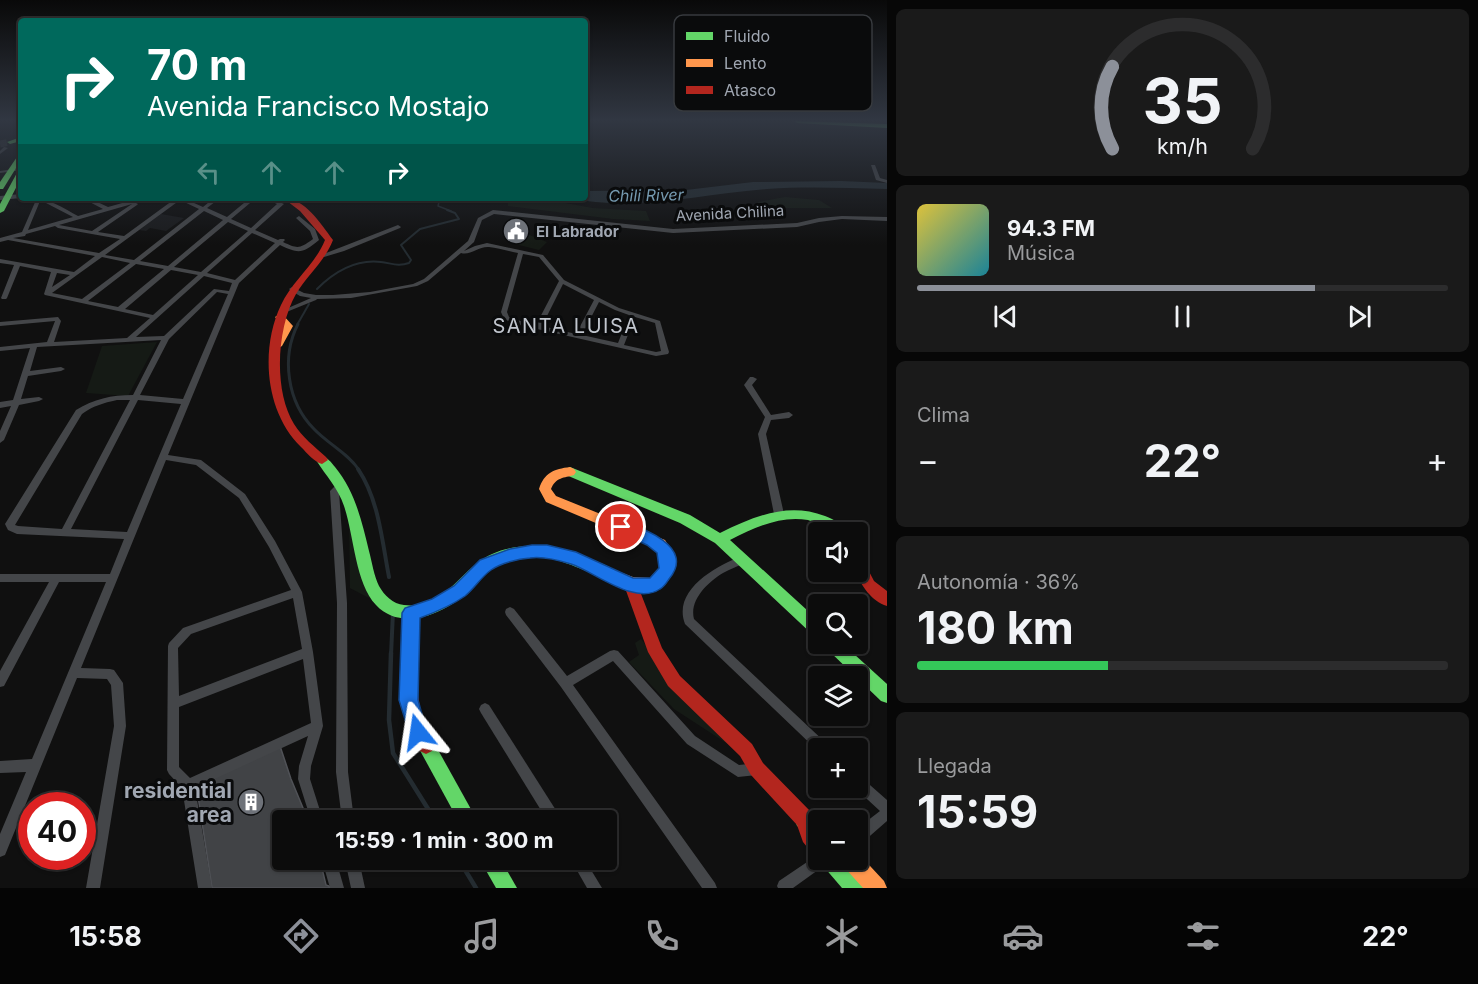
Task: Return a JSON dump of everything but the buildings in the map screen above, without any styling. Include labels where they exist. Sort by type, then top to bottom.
[{"type":"street","points":[[873,166],[878,179],[887,182]]},
{"type":"street","points":[[0,211],[2,194],[15,173]]},
{"type":"street","points":[[2,194],[18,196]]},
{"type":"street","points":[[23,235],[36,201]]},
{"type":"street","points":[[48,201],[78,218]]},
{"type":"street","points":[[91,201],[108,209]]},
{"type":"street","points":[[0,240],[10,239],[133,201]]},
{"type":"street","points":[[94,232],[136,201]]},
{"type":"street","points":[[47,294],[175,201]]},
{"type":"street","points":[[188,201],[280,241],[295,250],[313,244],[316,236],[298,218]]},
{"type":"street","points":[[195,201],[205,207]]},
{"type":"street","points":[[84,302],[212,201]]},
{"type":"street","points":[[120,309],[249,201]]},
{"type":"street","points":[[130,339],[281,204],[274,201]]},
{"type":"street","points":[[291,201],[303,209],[329,240],[324,255],[292,288],[281,315],[274,364],[281,408],[295,434],[321,458],[342,484],[351,505],[367,573],[380,602],[396,610],[411,613],[437,604],[460,591],[486,565],[510,555],[532,551],[576,558],[631,585],[645,586],[655,584],[662,579],[668,563],[660,544],[551,499],[545,489],[548,479],[552,475],[571,472],[686,519],[720,538],[808,621]]},
{"type":"street","name":"Avenida Chilina","points":[[281,315],[293,306],[320,297],[415,285],[426,280],[471,242],[480,219],[493,212],[673,231],[800,224],[809,221],[887,219]]},
{"type":"street","points":[[55,225],[125,238]]},
{"type":"street","points":[[324,255],[398,227]]},
{"type":"street","points":[[10,239],[236,282]]},
{"type":"street","points":[[0,850],[236,282],[280,241]]},
{"type":"street","points":[[452,260],[477,247],[487,245],[521,251],[545,258],[562,281],[632,315],[658,322],[665,352],[656,354],[510,321],[504,315],[521,251]]},
{"type":"street","points":[[0,261],[75,274]]},
{"type":"street","points":[[4,298],[18,264]]},
{"type":"street","points":[[47,294],[55,270]]},
{"type":"street","points":[[538,327],[562,281]]},
{"type":"street","name":"Avenida Chilina","points":[[292,288],[303,295],[320,297]]},
{"type":"street","points":[[65,532],[166,338],[216,290],[232,293]]},
{"type":"street","points":[[47,294],[155,317]]},
{"type":"street","points":[[578,336],[597,300]]},
{"type":"street","points":[[620,346],[632,315]]},
{"type":"street","points":[[0,324],[56,318],[58,321],[50,344]]},
{"type":"street","points":[[0,349],[166,338]]},
{"type":"street","points":[[0,440],[16,402],[34,345]]},
{"type":"street","points":[[25,374],[61,369]]},
{"type":"street","points":[[753,379],[748,386],[769,418]]},
{"type":"street","points":[[131,536],[17,530],[10,524],[79,412],[87,405],[108,398],[187,402]]},
{"type":"street","points":[[0,405],[39,399]]},
{"type":"street","points":[[769,418],[789,415]]},
{"type":"street","points":[[769,418],[762,434],[779,514]]},
{"type":"street","points":[[164,457],[198,462],[242,496],[272,544],[297,592],[308,652],[317,726],[305,766],[304,779],[314,810]]},
{"type":"street","points":[[342,484],[334,491],[342,603],[342,772],[347,810]]},
{"type":"street","points":[[720,538],[750,523],[779,514],[797,513],[814,516],[827,522]]},
{"type":"street","points":[[742,560],[719,570],[707,580],[696,594],[686,614],[696,629],[812,738]]},
{"type":"street","points":[[0,578],[113,578]]},
{"type":"street","points":[[0,682],[56,578]]},
{"type":"street","points":[[865,582],[887,600]]},
{"type":"street","points":[[631,585],[656,652],[674,681],[695,704],[746,750],[757,769],[808,821]]},
{"type":"street","points":[[205,888],[188,784],[173,770],[173,646],[179,637],[188,631],[297,592]]},
{"type":"street","points":[[510,612],[565,683],[710,888]]},
{"type":"street","points":[[411,613],[409,700],[418,732],[462,810]]},
{"type":"street","points":[[173,704],[308,652]]},
{"type":"street","points":[[844,654],[887,694]]},
{"type":"street","points":[[565,683],[614,655],[691,740],[738,771],[757,769]]},
{"type":"street","points":[[74,673],[110,674],[117,683],[120,726],[93,888]]},
{"type":"street","points":[[485,709],[548,810]]},
{"type":"street","points":[[188,784],[317,726]]},
{"type":"street","points":[[0,766],[35,765]]},
{"type":"street","points":[[868,792],[887,811],[868,828]]},
{"type":"street","points":[[804,819],[808,830]]},
{"type":"street","points":[[784,885],[808,868]]},
{"type":"street","points":[[331,870],[337,888]]},
{"type":"street","points":[[354,870],[358,888]]},
{"type":"street","points":[[496,870],[507,888]]},
{"type":"street","points":[[584,870],[595,888]]},
{"type":"street","points":[[840,870],[855,888]]},
{"type":"street","points":[[860,870],[877,888]]},
{"type":"shaded area","points":[[785,197],[819,200],[832,208],[761,208],[757,205],[758,202]]},
{"type":"shaded area","points":[[508,201],[554,201],[593,208],[646,211],[650,221],[613,219],[508,206]]},
{"type":"shaded area","points":[[161,214],[184,218],[166,231],[150,228],[146,231],[139,230]]},
{"type":"shaded area","points":[[517,230],[547,242],[539,250],[511,243],[513,242],[506,239]]},
{"type":"shaded area","points":[[157,342],[128,396],[86,393],[102,346]]},
{"type":"shaded area","points":[[349,509],[373,596],[369,598],[350,588]]},
{"type":"shaded area","points":[[641,639],[672,680],[734,748],[674,709],[629,662],[639,655],[635,643]]},
{"type":"water","name":"Chili River","points":[[753,182],[887,183],[887,189],[782,188],[643,203],[588,201],[588,191],[686,190]]},
{"type":"waterway","points":[[439,201],[438,206],[451,211]]},
{"type":"waterway","points":[[317,289],[338,272],[354,265],[372,262],[398,265],[409,263],[411,260],[401,245],[420,229],[459,219],[455,213],[447,210]]},
{"type":"waterway","points":[[297,325],[309,304]]},
{"type":"waterway","points":[[298,324],[288,365],[289,379],[298,406],[314,429],[359,470]]},
{"type":"waterway","points":[[358,469],[375,507],[389,577]]},
{"type":"waterway","points":[[391,655],[393,612]]},
{"type":"waterway","points":[[391,653],[389,720],[393,753],[429,810]]},
{"type":"waterway","points":[[465,870],[476,888]]},
{"type":"traffic: fast","points":[[0,187],[16,162]]},
{"type":"traffic: fast","points":[[0,211],[18,177]]},
{"type":"traffic: fast","points":[[322,460],[344,490],[373,589],[381,601],[391,608],[402,612],[414,612],[438,604],[460,590],[482,567],[494,560],[516,553],[529,551],[553,553],[576,559],[609,574]]},
{"type":"traffic: fast","points":[[570,472],[685,519],[720,539],[808,621]]},
{"type":"traffic: fast","points":[[720,539],[751,524],[781,515],[811,516],[826,522]]},
{"type":"traffic: fast","points":[[844,654],[887,695]]},
{"type":"traffic: fast","points":[[426,745],[462,810]]},
{"type":"traffic: fast","points":[[804,819],[808,821]]},
{"type":"traffic: fast","points":[[496,870],[507,888]]},
{"type":"traffic: fast","points":[[840,870],[855,888]]},
{"type":"traffic: slow","points":[[277,346],[288,326],[280,317]]},
{"type":"traffic: slow","points":[[570,472],[557,474],[551,478],[545,489],[551,499],[660,544],[667,556],[666,570],[656,583],[633,584],[609,574]]},
{"type":"traffic: slow","points":[[860,870],[877,888]]},
{"type":"traffic: jam","points":[[291,201],[303,209],[329,240],[322,255],[297,286],[285,306],[276,339],[277,393],[287,423],[322,460]]},
{"type":"traffic: jam","points":[[867,582],[887,600]]},
{"type":"traffic: jam","points":[[631,585],[656,652],[674,681],[746,750],[757,769],[804,819],[808,830]]},
{"type":"traffic: jam","points":[[411,613],[410,698],[418,730],[426,745]]},
{"type":"place","name":"El Labrador","points":[[516,231]]},
{"type":"place","name":"residential area","points":[[251,802]]},
{"type":"district","name":"SANTA LUISA","points":[[566,326]]},
{"type":"route","points":[[418,732],[409,700],[411,613],[437,604],[460,591],[486,565],[510,555],[532,551],[576,558],[631,585],[655,584],[667,571],[668,563],[664,549],[660,544],[621,527]]}]
